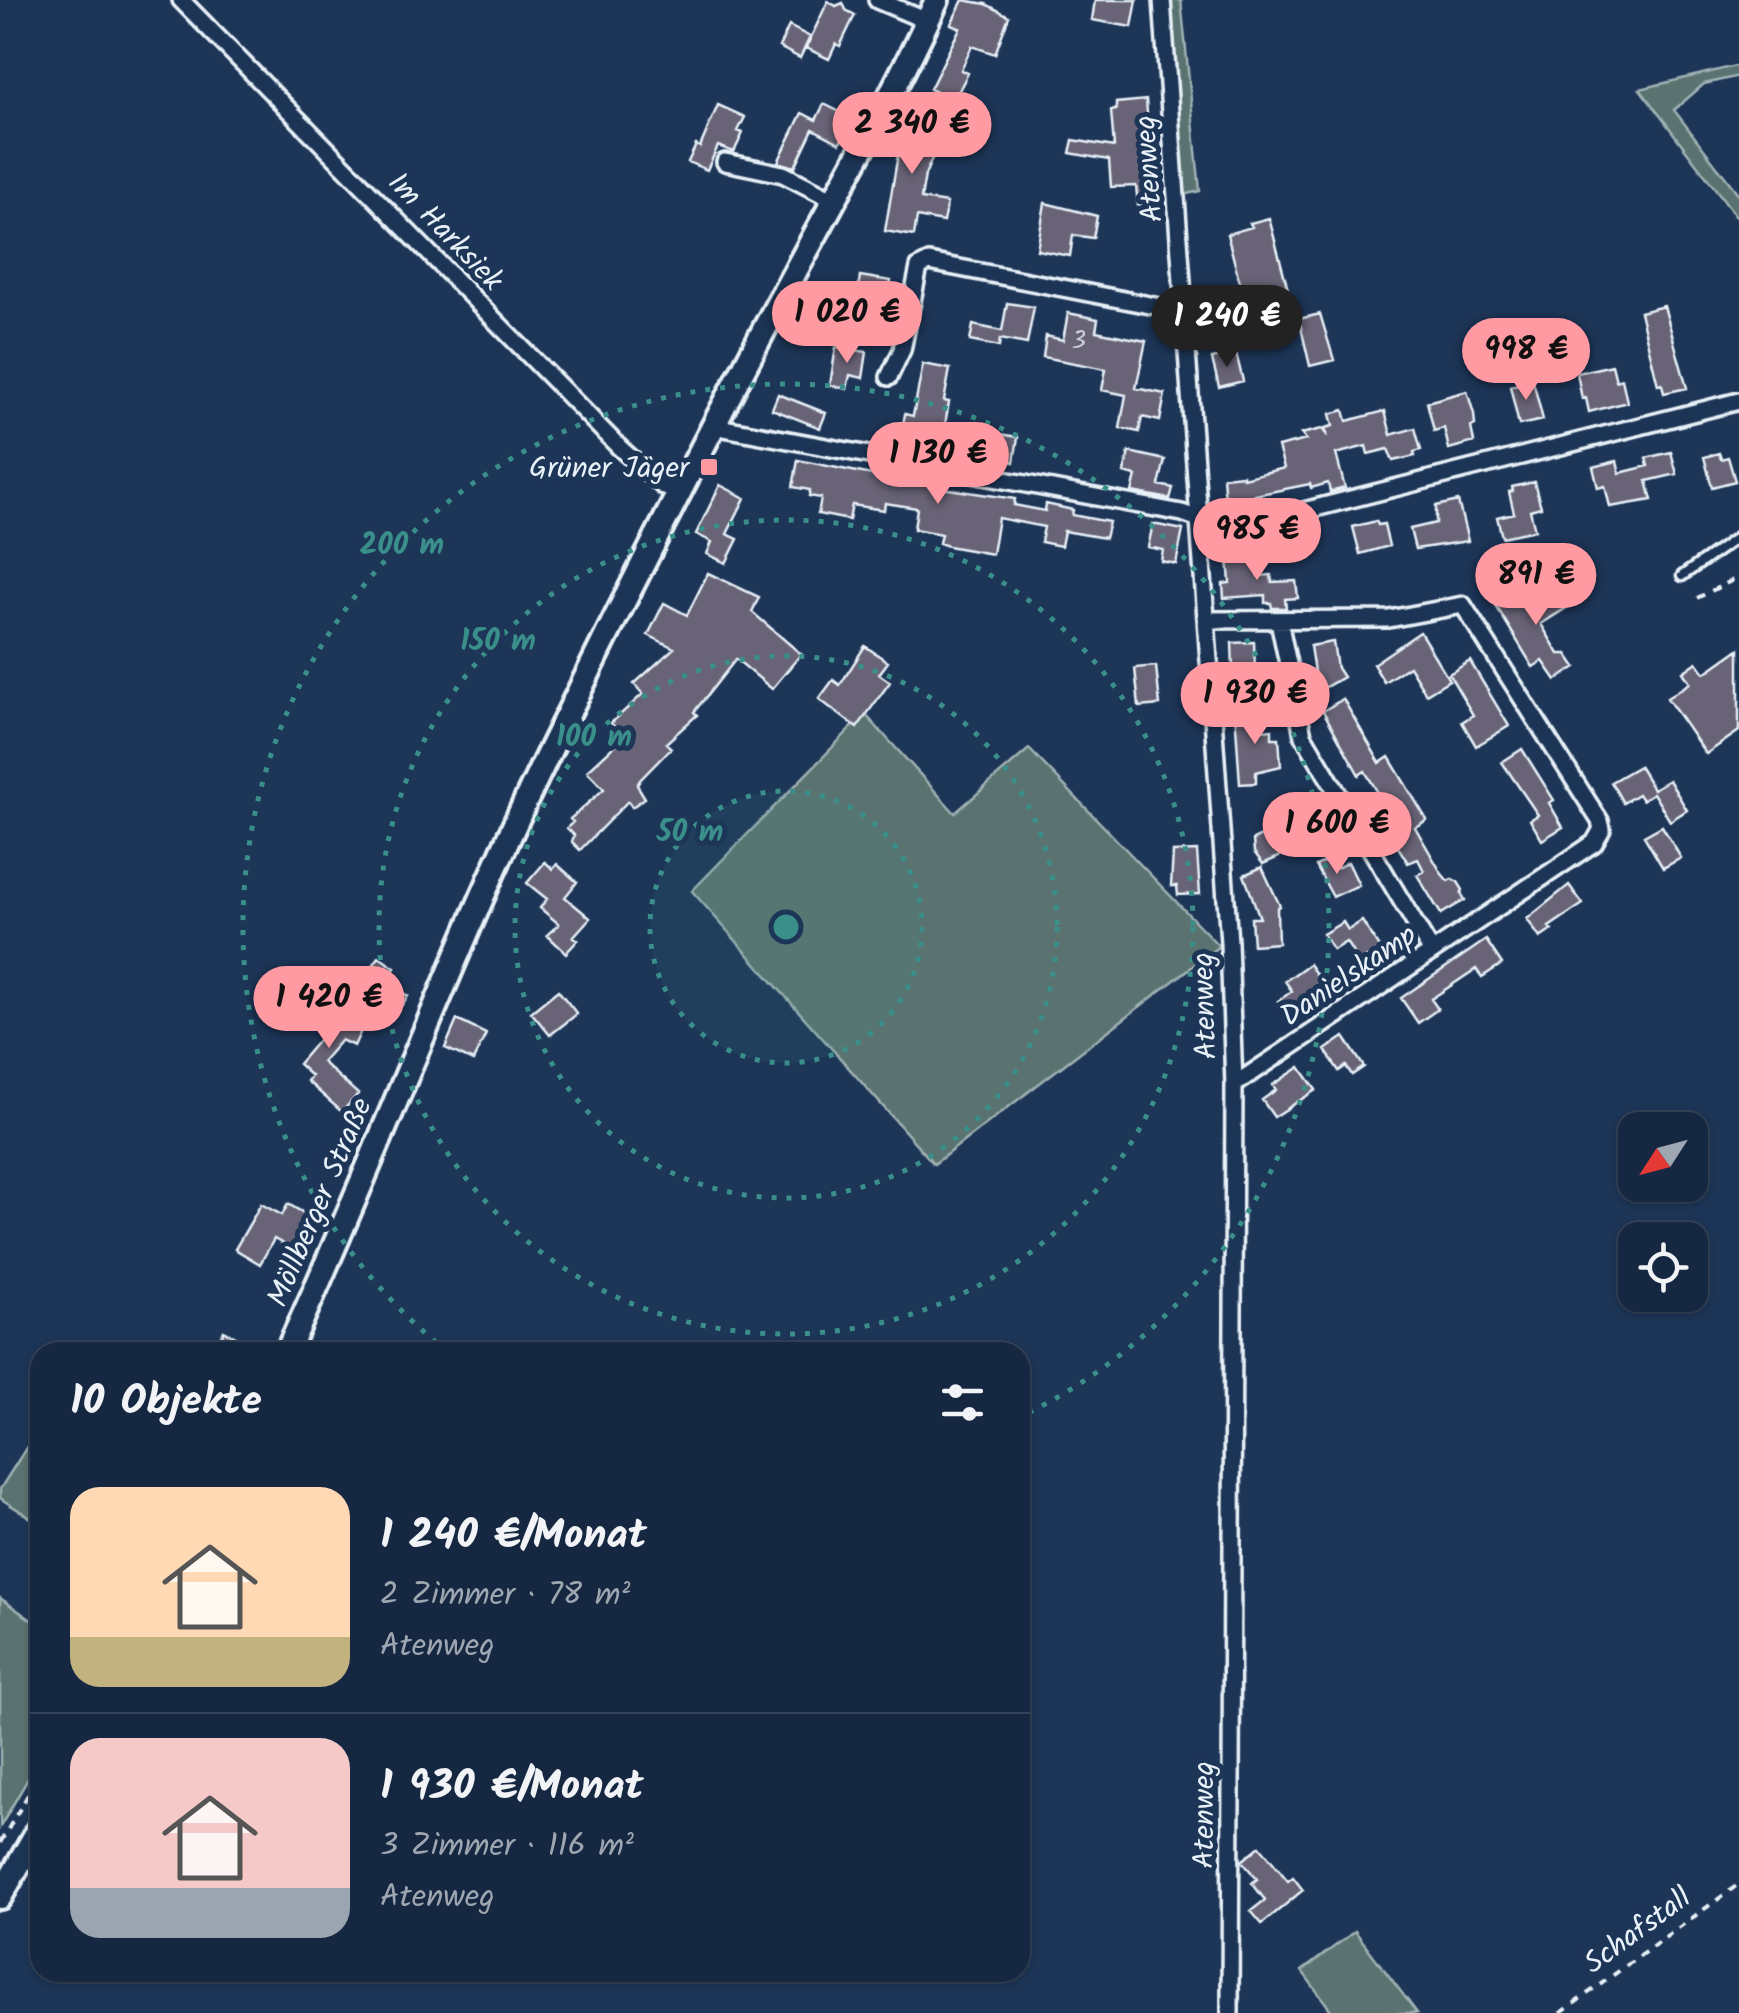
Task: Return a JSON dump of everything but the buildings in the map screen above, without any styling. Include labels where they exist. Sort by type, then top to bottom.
[{"type":"street","name":"Im Harksiek","points":[[181,0],[620,448],[664,487],[679,492]]},
{"type":"street","points":[[877,0],[932,11]]},
{"type":"street","name":"Atenweg","points":[[1162,0],[1229,942],[1234,1085],[1230,2013]]},
{"type":"street","name":"Möllberger Straße","points":[[292,1342],[338,1241],[492,872],[679,492],[932,11]]},
{"type":"street","points":[[725,162],[783,174],[834,200]]},
{"type":"street","points":[[888,377],[902,350],[917,274],[929,262],[1186,312]]},
{"type":"street","points":[[713,426],[1182,512],[1200,526],[1220,532],[1739,402]]},
{"type":"street","name":"Danielskamp","points":[[1207,620],[1389,619],[1463,605],[1600,821],[1599,837],[1594,843],[1234,1085]]},
{"type":"street","points":[[1279,621],[1303,735],[1432,952]]},
{"type":"street","points":[[0,1897],[30,1844]]},
{"type":"lane","points":[[1682,576],[1739,536]]},
{"type":"path","points":[[1697,598],[1739,576]]},
{"type":"path","points":[[0,1843],[30,1791]]},
{"type":"path","name":"Schafstall","points":[[1562,2013],[1739,1884]]},
{"type":"green space","points":[[1159,0],[1181,0],[1200,191],[1174,197]]},
{"type":"green space","points":[[1739,65],[1739,76],[1704,84],[1674,110],[1739,195],[1739,220],[1640,89]]},
{"type":"green space","points":[[865,714],[955,813],[1029,749],[1219,946],[934,1164],[692,891]]},
{"type":"green space","points":[[30,1442],[30,1518],[0,1498],[0,1489]]},
{"type":"green space","points":[[0,1598],[30,1619],[30,1775],[0,1827]]},
{"type":"green space","points":[[1355,1931],[1417,2013],[1333,2013],[1302,1971]]},
{"type":"place","name":"Grüner Jäger","points":[[709,467]]}]
